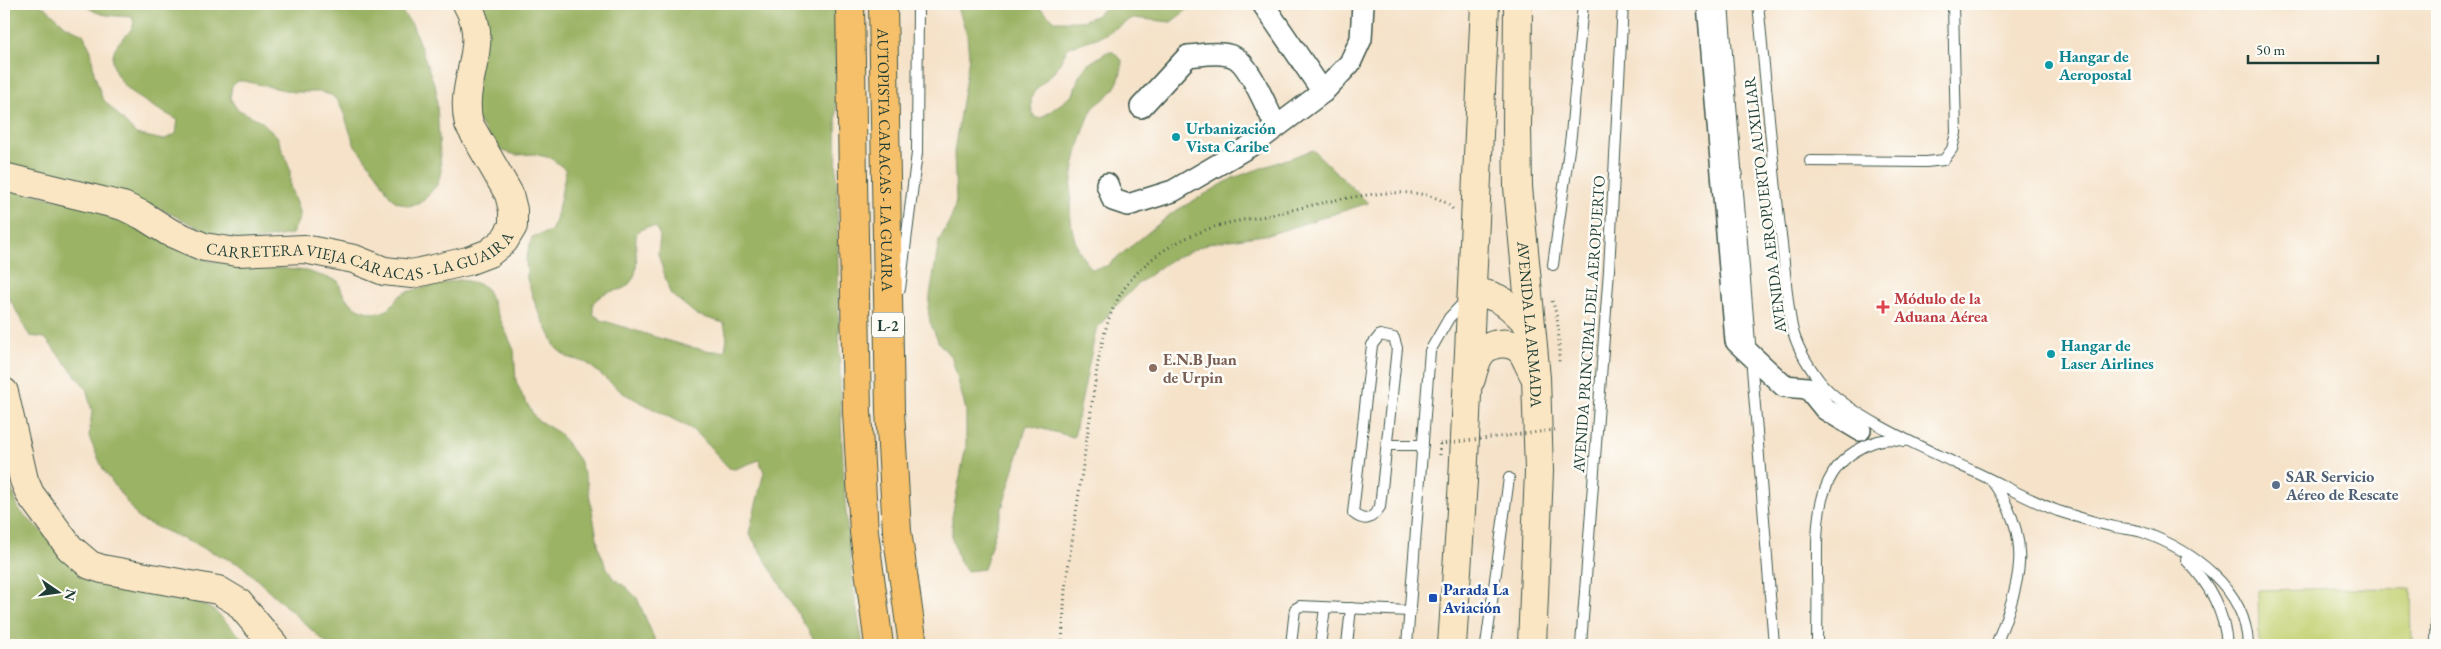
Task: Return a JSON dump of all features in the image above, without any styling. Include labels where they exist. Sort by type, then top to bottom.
[{"type":"highway","name":"AUTOPISTA CARACAS - LA GUAIRA","points":[[850,4],[857,412],[865,540],[879,645]]},
{"type":"highway","name":"AUTOPISTA CARACAS - LA GUAIRA","points":[[883,4],[889,372],[897,531],[913,645]]},
{"type":"main road","name":"CARRETERA VIEJA CARACAS - LA GUAIRA","points":[[4,177],[123,206],[193,244],[210,248],[237,252],[304,249],[354,259],[384,271],[412,274],[468,261],[489,253],[504,241],[513,226],[514,210],[508,194],[468,124],[466,102],[478,43],[475,17],[467,4]]},
{"type":"main road","points":[[1452,645],[1468,386],[1484,4]]},
{"type":"main road","name":"AVENIDA LA ARMADA","points":[[1518,4],[1518,179],[1536,378],[1539,481],[1532,645]]},
{"type":"main road","points":[[1472,292],[1485,292],[1497,296],[1517,311],[1530,326]]},
{"type":"main road","points":[[1468,386],[1480,354],[1497,343],[1515,346],[1522,353],[1536,378]]},
{"type":"main road","points":[[4,392],[24,480],[30,494],[70,548],[90,565],[102,569],[218,590],[238,602],[274,645]]},
{"type":"street","points":[[1263,4],[1322,92]]},
{"type":"street","points":[[1107,184],[1113,200],[1128,205],[1153,198],[1182,186],[1255,143],[1322,92],[1350,63],[1360,40],[1363,4]]},
{"type":"street","points":[[1708,4],[1736,341],[1784,386],[1808,388],[1825,409],[1860,430]]},
{"type":"street","points":[[1141,107],[1188,56],[1222,54],[1236,57],[1247,69],[1276,126]]},
{"type":"lane","points":[[889,372],[917,153],[918,4]]},
{"type":"lane","name":"AVENIDA PRINCIPAL DEL AEROPUERTO","points":[[1553,265],[1571,135],[1583,4]]},
{"type":"lane","name":"AVENIDA PRINCIPAL DEL AEROPUERTO","points":[[1581,645],[1609,270],[1623,4]]},
{"type":"lane","name":"AVENIDA AEROPUERTO AUXILIAR","points":[[1723,4],[1749,353],[1774,645]]},
{"type":"lane","name":"AVENIDA AEROPUERTO AUXILIAR","points":[[1758,4],[1792,327],[1799,348],[1819,381],[1835,397],[1919,446],[2057,510],[2087,520],[2141,532],[2174,548]]},
{"type":"lane","points":[[1810,161],[1926,162],[1944,160],[1952,149],[1956,134],[1953,4]]},
{"type":"lane","points":[[1407,645],[1430,351],[1449,318],[1472,292]]},
{"type":"lane","points":[[1380,335],[1394,338],[1397,348],[1388,445],[1380,507],[1374,516],[1369,519],[1360,518],[1353,513],[1354,503],[1372,345],[1380,335]]},
{"type":"lane","points":[[1817,645],[1817,531],[1818,510],[1823,491],[1832,474],[1844,459],[1867,444],[1893,439],[1919,446]]},
{"type":"lane","points":[[1388,445],[1424,445]]},
{"type":"lane","points":[[1486,645],[1509,478]]},
{"type":"lane","points":[[1992,480],[2004,497],[2012,518],[2019,543],[2020,569],[2014,597],[1996,645]]},
{"type":"lane","points":[[2174,548],[2202,578],[2211,591],[2223,624],[2227,645]]},
{"type":"lane","points":[[2174,548],[2201,565],[2226,587],[2236,601],[2243,618],[2248,645]]},
{"type":"lane","points":[[2436,645],[2437,588]]},
{"type":"lane","points":[[1291,645],[1295,609],[1300,606],[1410,610]]},
{"type":"lane","points":[[1320,645],[1325,608]]},
{"type":"lane","points":[[1347,645],[1351,608]]},
{"type":"path","points":[[1062,645],[1065,589],[1098,362],[1113,304],[1130,280],[1145,264],[1168,248],[1208,229],[1315,205],[1388,192],[1414,193],[1438,198],[1448,203],[1454,210],[1454,216]]},
{"type":"path","points":[[1440,444],[1555,430]]},
{"type":"green space","points":[[4,4],[37,4],[46,8],[66,26],[83,34],[91,51],[94,73],[102,98],[136,134],[163,140],[176,134],[178,120],[134,93],[117,74],[113,63],[114,51],[118,43],[130,31],[134,23],[132,17],[101,14],[84,4],[395,4],[412,24],[436,89],[441,172],[437,185],[423,201],[409,206],[395,201],[354,144],[338,101],[331,95],[321,92],[294,92],[244,81],[238,81],[232,86],[230,98],[237,109],[261,121],[277,136],[290,169],[290,186],[299,212],[299,219],[292,234],[241,243],[218,237],[159,208],[106,190],[4,163]]},
{"type":"green space","points":[[476,4],[835,4],[842,446],[851,566],[863,645],[817,645],[749,533],[764,472],[759,460],[735,469],[729,468],[700,436],[690,428],[623,393],[587,363],[567,357],[556,348],[536,306],[527,279],[526,259],[532,237],[551,231],[556,220],[566,170],[551,158],[534,154],[516,155],[497,149],[469,107]],"holes":[[[647,227],[656,227],[660,236],[658,254],[670,293],[697,315],[724,323],[727,338],[725,350],[703,350],[686,346],[603,321],[593,314],[593,303],[596,300],[602,295],[624,288],[634,276],[636,269],[637,232]]]},
{"type":"green space","points":[[957,4],[1028,4],[1040,8],[1055,21],[1082,21],[1095,16],[1110,4],[1195,4],[1171,22],[1133,18],[1102,36],[1069,47],[1057,68],[1036,89],[1033,95],[1031,101],[1035,118],[1041,118],[1073,95],[1079,76],[1087,65],[1107,52],[1113,52],[1122,60],[1120,77],[1115,87],[1092,110],[1085,127],[1074,169],[1071,215],[1074,236],[1081,254],[1093,269],[1107,266],[1172,213],[1233,178],[1313,150],[1368,203],[1271,234],[1209,243],[1169,261],[1139,283],[1111,311],[1096,330],[1074,437],[1027,425],[984,569],[967,571],[959,561],[952,539],[952,517],[966,446],[966,410],[952,358],[939,343],[930,322],[928,308],[939,241],[952,216],[956,201],[954,152],[969,57],[967,35]]},
{"type":"green space","points":[[4,188],[104,209],[209,261],[306,271],[338,281],[342,292],[352,304],[369,312],[376,313],[387,310],[404,293],[450,282],[467,281],[486,288],[514,350],[516,381],[522,395],[536,419],[559,433],[579,460],[587,482],[599,549],[605,564],[612,577],[637,598],[657,645],[328,645],[241,565],[139,519],[103,469],[89,437],[92,411],[86,388],[45,338],[30,336],[12,303],[4,293]]},
{"type":"green space","points":[[4,469],[19,510],[42,532],[170,593],[198,602],[215,611],[249,645],[4,645]]},
{"type":"green space","points":[[2411,589],[2412,645],[2259,645],[2258,590]]},
{"type":"place","name":"Hangar de Aeropostal","points":[[2049,65]]},
{"type":"place","name":"Urbanización Vista Caribe","points":[[1176,137]]},
{"type":"place","name":"Módulo de la Aduana Aérea","points":[[1883,307]]},
{"type":"place","name":"Hangar de Laser Airlines","points":[[2051,354]]},
{"type":"place","name":"E.N.B Juan de Urpin","points":[[1153,368]]},
{"type":"place","name":"SAR Servicio Aéreo de Rescate","points":[[2276,485]]},
{"type":"place","name":"Parada La Aviación","points":[[1433,598]]}]
